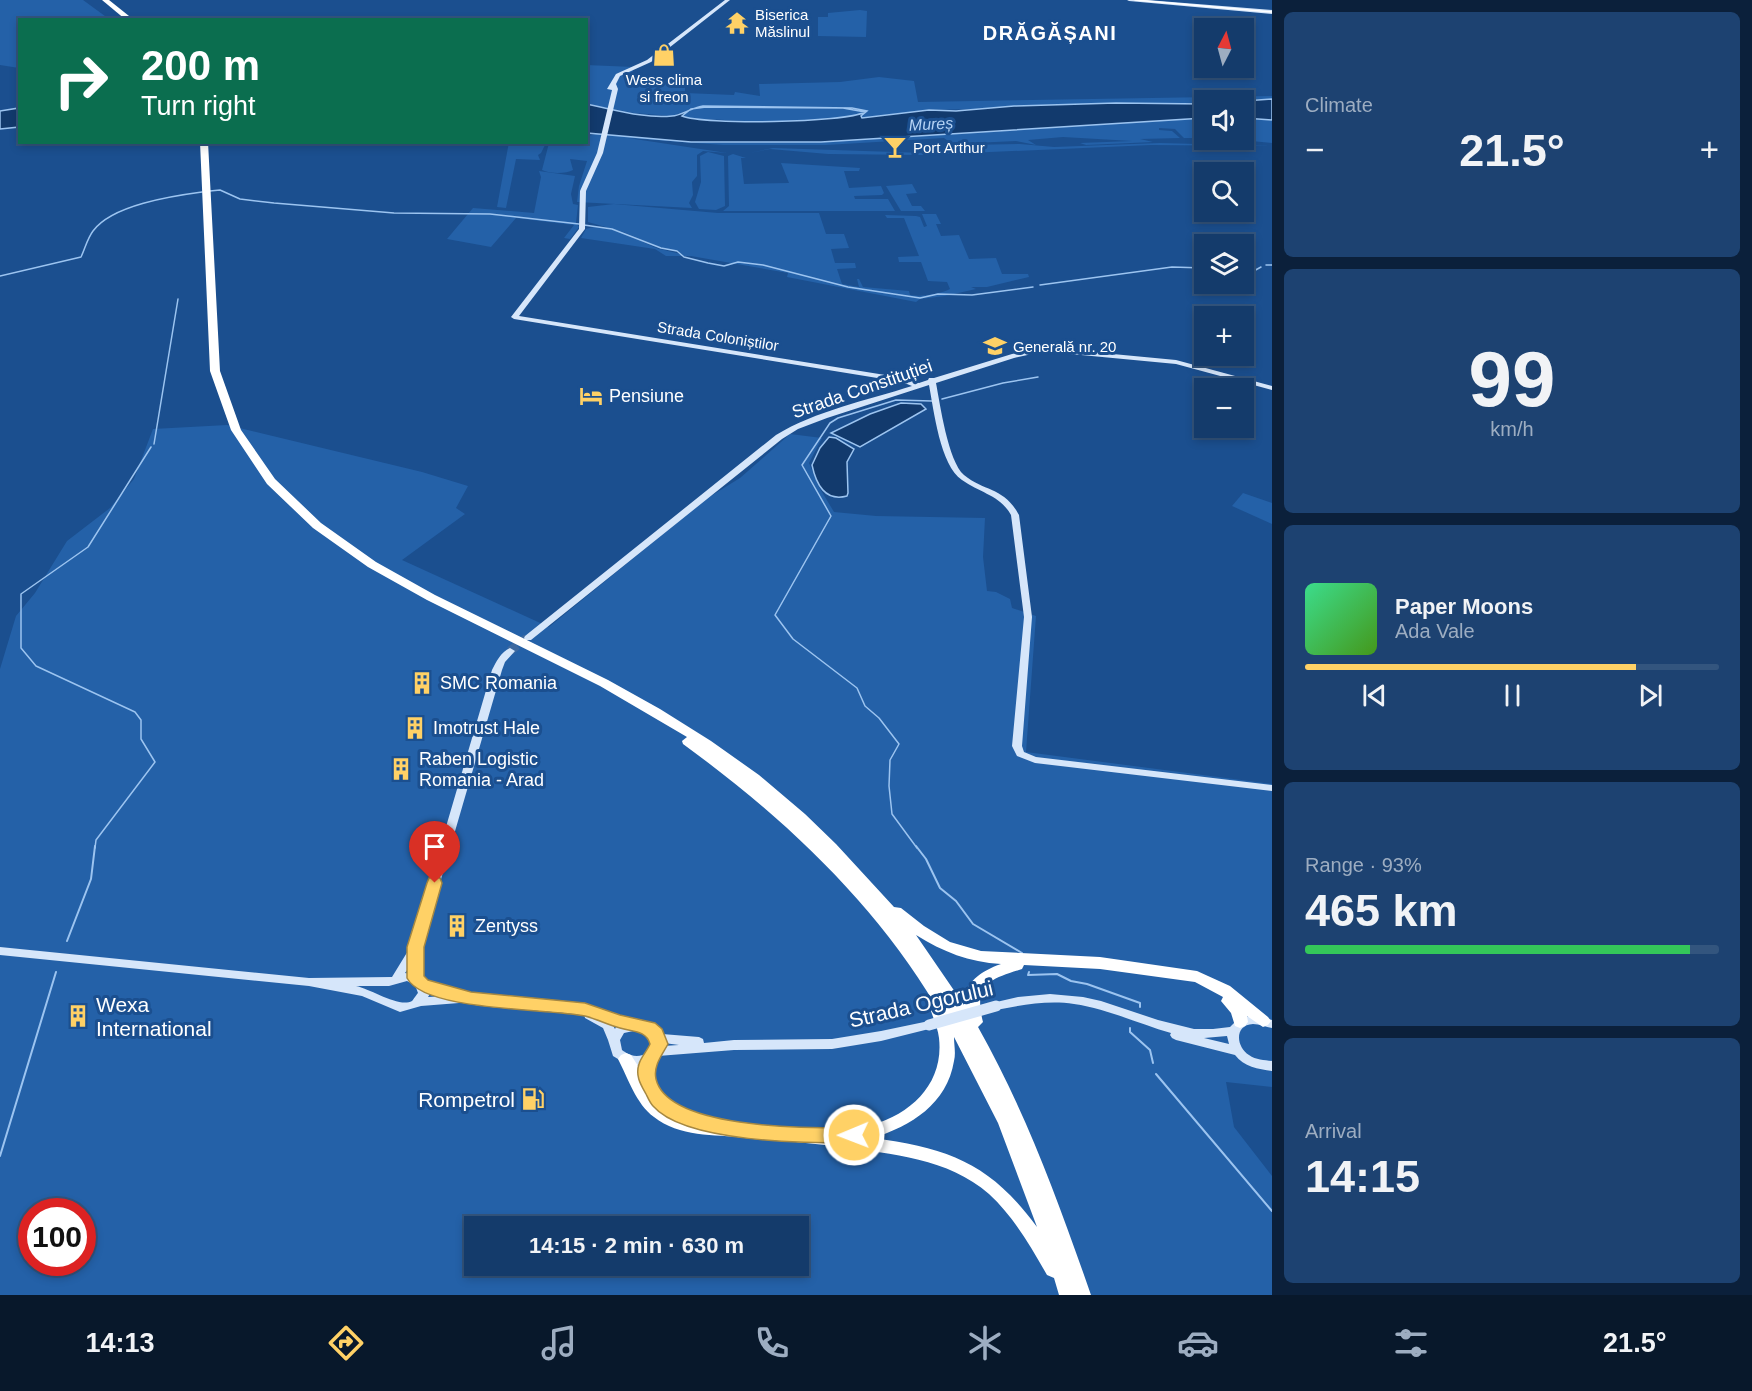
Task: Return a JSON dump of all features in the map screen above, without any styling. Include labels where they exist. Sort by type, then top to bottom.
[{"type":"highway","points":[[105,2],[122,18]]},
{"type":"highway","points":[[105,2],[128,18]]},
{"type":"highway","points":[[201,144],[212,349],[218,386],[229,416],[244,444],[282,492],[323,530],[388,574],[599,680],[704,742],[746,772],[837,852],[879,899],[936,974],[988,1060],[1034,1161],[1082,1295]]},
{"type":"highway","points":[[203,190],[204,342],[210,387],[217,410],[231,439],[250,467],[274,495],[321,538],[382,578],[632,706],[679,735],[735,775],[787,818],[841,870],[885,922],[923,974],[967,1045],[995,1100],[1028,1179],[1067,1295]]},
{"type":"highway","points":[[879,899],[930,938],[964,953],[999,960],[1126,967],[1181,974],[1204,980],[1225,990],[1268,1023]]},
{"type":"highway","points":[[988,1060],[971,1007],[972,994],[979,982],[987,975],[1002,968],[1054,962]]},
{"type":"highway","points":[[1126,967],[1202,985],[1235,1007],[1240,1014],[1236,1027]]},
{"type":"highway","points":[[804,1136],[854,1135],[888,1128],[916,1112],[933,1095],[945,1074],[949,1053],[945,1025],[923,974]]},
{"type":"highway","points":[[655,1049],[646,1070],[647,1080],[660,1102],[670,1110],[698,1122],[919,1152],[953,1163],[977,1176],[1005,1198],[1029,1226],[1067,1295]]},
{"type":"highway","points":[[626,1059],[646,1099],[669,1119],[698,1127],[749,1130]]},
{"type":"street","name":"Strada Coloniștilor","points":[[728,0],[646,63],[623,72],[613,87],[597,155],[583,191],[584,225],[514,317],[904,380],[917,385]]},
{"type":"street","points":[[1129,0],[1272,12]]},
{"type":"street","name":"Strada Constituției","points":[[528,638],[785,432],[816,419],[917,385],[1023,354],[1060,351],[1185,363],[1272,388]]},
{"type":"street","points":[[932,380],[953,467],[965,478],[1001,497],[1013,509],[1015,515],[1028,617],[1017,746],[1020,754],[1035,760],[1272,788]]},
{"type":"street","points":[[386,1001],[384,992],[416,947],[497,670],[510,651]]},
{"type":"street","points":[[416,947],[419,982],[424,994],[419,1002]]},
{"type":"street","points":[[0,951],[309,982],[364,992],[400,1008],[419,1002],[471,998],[573,1008],[593,1011],[649,1028],[655,1049],[636,1061],[626,1059],[615,1048],[609,1028],[602,1022],[573,1008]]},
{"type":"street","points":[[309,982],[393,981],[407,977],[471,998]]},
{"type":"street","name":"Strada Ogorului","points":[[655,1049],[832,1044],[881,1036],[996,1006],[1033,999],[1058,998],[1084,1001],[1181,1030],[1208,1034],[1236,1027],[1251,1020],[1268,1023]]},
{"type":"street","name":"Strada Ogorului","points":[[1115,1010],[1167,1032],[1236,1051],[1247,1060],[1271,1066]]},
{"type":"street","points":[[614,1040],[620,1030],[633,1025]]},
{"type":"street","points":[[1236,1027],[1231,1041],[1236,1051]]},
{"type":"shaded area","points":[[0,0],[83,0],[108,18],[18,18],[18,68],[0,65]]},
{"type":"shaded area","points":[[867,11],[866,37],[818,36],[818,17],[828,17],[828,13]]},
{"type":"shaded area","points":[[588,65],[634,67],[629,82],[685,84],[685,93],[734,95],[735,92],[760,96],[759,84],[840,82],[879,77],[914,81],[918,102],[1194,97],[1194,104],[929,110],[862,118],[861,116],[867,111],[860,110],[864,112],[848,117],[806,122],[698,119],[682,115],[699,108],[717,107],[696,107],[672,116],[634,113],[588,104]]},
{"type":"shaded area","points":[[1254,96],[1272,96],[1272,99],[1254,99]]},
{"type":"shaded area","points":[[1194,119],[1194,138],[1184,138],[1175,129],[1159,128],[1159,130],[1172,131],[1180,138],[1140,139],[1153,142],[1086,145],[1080,143],[1132,141],[1063,137],[1028,140],[1036,145],[1016,141],[952,144],[944,138],[826,145],[723,145],[628,138],[727,153],[703,151],[697,155],[697,176],[692,182],[693,195],[689,203],[692,208],[577,202],[579,186],[587,161],[570,159],[573,170],[566,172],[553,173],[542,170],[549,144],[588,144],[588,136],[597,134],[716,143],[820,142]]},
{"type":"shaded area","points":[[1254,119],[1272,120],[1272,143],[1254,141]]},
{"type":"shaded area","points":[[509,144],[546,144],[538,155],[540,160],[516,159],[506,208],[497,207]]},
{"type":"shaded area","points":[[1020,144],[1054,147],[1194,144],[922,155],[828,154],[770,149],[749,153],[773,148],[925,153],[925,151],[961,148],[967,145]]},
{"type":"shaded area","points":[[708,152],[724,156],[725,206],[716,210],[699,209],[695,202],[701,182],[700,156]]},
{"type":"shaded area","points":[[733,154],[746,158],[741,158],[744,184],[789,183],[781,163],[860,168],[859,171],[844,171],[849,188],[881,186],[884,193],[854,196],[855,199],[888,199],[895,211],[723,211],[729,206],[728,156]]},
{"type":"shaded area","points":[[539,171],[575,176],[571,194],[573,204],[578,205],[576,223],[579,227],[570,239],[564,238],[574,225],[516,218],[491,247],[447,239],[473,208],[534,213],[541,177]]},
{"type":"shaded area","points":[[912,184],[917,193],[906,194],[912,206],[921,206],[925,211],[901,211],[886,186]]},
{"type":"shaded area","points":[[614,204],[718,213],[819,213],[826,234],[844,234],[849,248],[831,249],[835,263],[855,263],[856,268],[837,269],[842,284],[859,287],[857,279],[859,279],[863,287],[909,291],[910,295],[915,296],[931,295],[950,289],[947,282],[928,281],[921,262],[899,262],[898,257],[919,256],[904,218],[887,218],[885,215],[920,217],[924,227],[927,226],[922,214],[936,214],[941,224],[936,224],[941,236],[959,235],[969,259],[996,258],[1002,274],[1028,274],[1029,277],[987,287],[971,287],[976,289],[920,299],[916,302],[787,277],[788,273],[691,256],[666,256],[655,249],[581,238],[586,229],[603,228],[623,233],[659,249],[683,255],[678,251],[662,248],[623,232],[588,222],[588,207]]},
{"type":"shaded area","points":[[227,425],[422,472],[468,486],[456,508],[465,514],[402,560],[549,627],[706,499],[740,478],[790,434],[822,438],[809,463],[819,487],[834,512],[876,516],[985,518],[983,557],[987,591],[996,592],[1010,599],[1012,608],[1036,616],[1026,752],[1272,784],[1272,1087],[1226,1082],[1234,1127],[1272,1176],[1272,1295],[0,1295],[0,669],[16,616],[35,593],[67,541],[110,508],[134,479],[153,429]]},
{"type":"shaded area","points":[[1243,493],[1272,503],[1272,524],[1232,506]]},
{"type":"water","points":[[1272,99],[1272,120],[1254,119],[1254,100]]},
{"type":"water","name":"Mureș","points":[[1116,103],[1194,104],[1194,119],[821,142],[691,142],[588,133],[588,104],[661,117],[675,116],[689,110],[682,116],[744,122],[831,119],[865,112],[843,108],[706,107],[693,109],[703,106],[852,108],[867,111],[861,116],[862,118],[929,110],[956,111],[1014,106]]},
{"type":"water","points":[[18,108],[18,127],[0,129],[0,111]]},
{"type":"water","points":[[901,403],[921,404],[926,409],[860,447],[831,433],[870,414]]},
{"type":"water","points":[[829,437],[836,438],[854,449],[847,462],[847,496],[827,494],[819,485],[814,472],[812,465],[820,448]]},
{"type":"waterway","points":[[210,191],[220,190],[240,199],[274,203],[394,213],[490,214],[579,224]]},
{"type":"waterway","points":[[0,276],[81,257],[93,231],[114,214],[128,208],[202,192]]},
{"type":"waterway","points":[[584,225],[612,229],[661,248],[677,251],[684,257],[708,263],[724,266],[738,262],[763,265],[848,287],[920,298],[938,294],[972,295],[1033,287]]},
{"type":"waterway","points":[[1266,265],[1272,265]]},
{"type":"waterway","points":[[1040,285],[1172,267],[1194,268]]},
{"type":"waterway","points":[[1254,271],[1261,267]]},
{"type":"waterway","points":[[154,444],[178,299]]},
{"type":"waterway","points":[[942,399],[1003,383],[1038,377]]},
{"type":"waterway","points":[[917,848],[892,814],[889,786],[890,760],[899,744],[879,718],[865,706],[857,688],[793,639],[775,615],[831,516],[802,465],[830,423],[838,418],[896,400],[932,401]]},
{"type":"waterway","points":[[95,848],[96,840],[155,762],[141,739],[141,720],[135,712],[36,666],[21,648],[21,594],[88,547],[151,447]]},
{"type":"waterway","points":[[67,941],[91,879],[95,846]]},
{"type":"waterway","points":[[916,846],[926,859],[940,888],[956,901],[973,924],[1022,953]]},
{"type":"waterway","points":[[0,1156],[56,972]]},
{"type":"waterway","points":[[1029,972],[1028,975],[1057,974],[1071,981],[1087,984],[1140,1003],[1140,1007]]},
{"type":"waterway","points":[[1130,1028],[1130,1032],[1150,1050],[1153,1063]]},
{"type":"waterway","points":[[1156,1074],[1272,1211]]},
{"type":"tunnel","points":[[510,651],[527,638]]},
{"type":"tram line","points":[[1135,0],[1272,12]]},
{"type":"place","name":"Biserica Măslinul","points":[[737,23]]},
{"type":"place","name":"Wess clima si freon","points":[[664,55]]},
{"type":"place","name":"Port Arthur","points":[[895,147]]},
{"type":"place","name":"Generală nr. 20","points":[[995,346]]},
{"type":"place","name":"Pensiune","points":[[591,396]]},
{"type":"place","name":"SMC Romania","points":[[422,683]]},
{"type":"place","name":"Imotrust Hale","points":[[415,728]]},
{"type":"place","name":"Raben Logistic Romania - Arad","points":[[401,769]]},
{"type":"place","name":"Zentyss","points":[[457,926]]},
{"type":"place","name":"Wexa International","points":[[78,1016]]},
{"type":"place","name":"Rompetrol","points":[[533,1099]]},
{"type":"district","name":"DRĂGĂȘANI","points":[[1050,33]]},
{"type":"route","points":[[435,883],[416,947],[415,978],[423,985],[471,998],[585,1009],[619,1021],[649,1028],[656,1034],[659,1044],[646,1070],[651,1091],[670,1110],[698,1122],[804,1136],[854,1135]]}]
